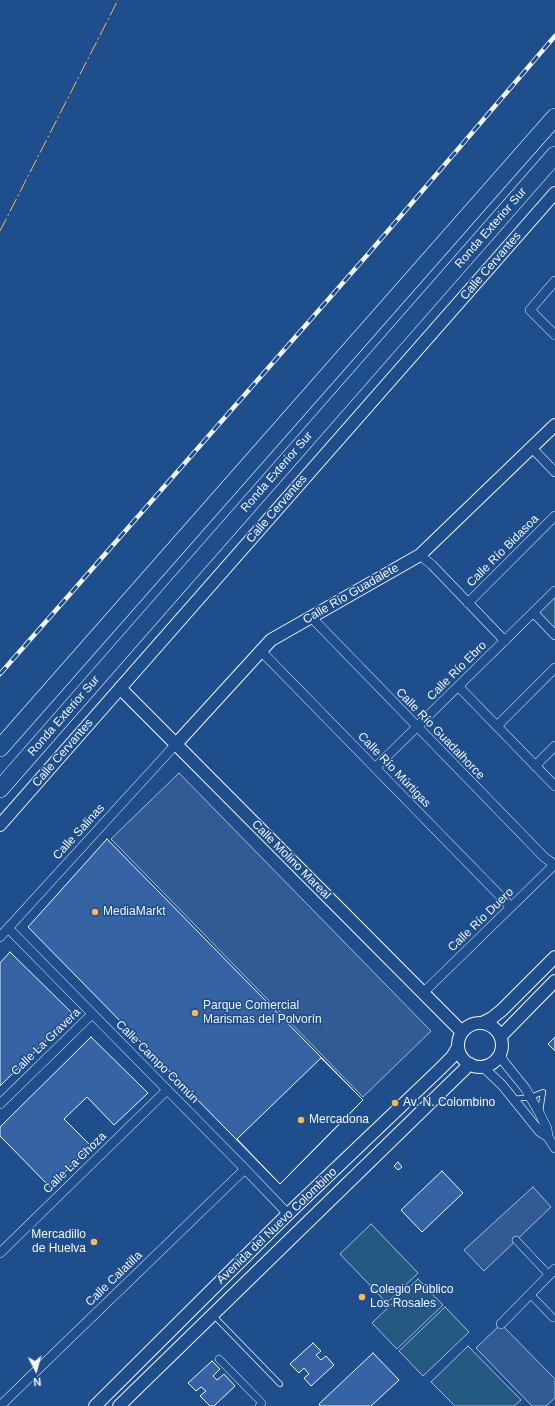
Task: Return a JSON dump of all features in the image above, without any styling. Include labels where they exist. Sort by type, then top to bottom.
[{"type":"highway","name":"Ronda Exterior Sur","points":[[0,748],[555,117]]},
{"type":"highway","name":"Ronda Exterior Sur","points":[[0,789],[555,155]]},
{"type":"street","name":"Calle Cervantes","points":[[0,825],[555,193]]},
{"type":"street","points":[[555,282],[530,310],[555,336]]},
{"type":"street","name":"Calle Río Guadalete","points":[[176,744],[260,650],[271,640],[420,555],[555,425]]},
{"type":"street","points":[[531,448],[555,472]]},
{"type":"street","name":"Calle Río Bidasoa","points":[[468,603],[555,516]]},
{"type":"street","points":[[420,555],[505,641]]},
{"type":"street","name":"Calle Río Ebro","points":[[375,768],[555,591]]},
{"type":"street","points":[[534,613],[555,635]]},
{"type":"street","name":"Calle Río Guadalhorce","points":[[311,617],[417,728],[544,857],[555,865]]},
{"type":"street","name":"Calle Río Múrtigas","points":[[260,650],[511,907]]},
{"type":"street","points":[[497,726],[555,668]]},
{"type":"street","points":[[458,687],[555,786]]},
{"type":"street","name":"Calle Molino Mareal","points":[[120,688],[462,1032]]},
{"type":"street","name":"Calle Salinas","points":[[0,937],[176,744]]},
{"type":"street","points":[[535,766],[555,746]]},
{"type":"street","name":"Calle Río Duero","points":[[423,993],[555,865]]},
{"type":"street","name":"Calle Campo Común","points":[[8,928],[245,1168],[288,1214]]},
{"type":"street","points":[[482,1023],[494,1027],[501,1036],[502,1042],[500,1054],[496,1060],[483,1066],[470,1064],[460,1054],[458,1047],[462,1032],[471,1024],[482,1023],[492,1018],[502,1010],[555,957]]},
{"type":"street","points":[[501,1036],[555,981]]},
{"type":"street","name":"Calle La Gravera","points":[[0,1104],[92,1014]]},
{"type":"street","name":"Avenida del Nuevo Colombino","points":[[95,1406],[288,1214],[439,1070],[452,1057],[458,1047]]},
{"type":"street","points":[[500,1054],[540,1114],[547,1129],[548,1137],[555,1148]]},
{"type":"street","name":"Avenida del Nuevo Colombino","points":[[119,1406],[470,1064]]},
{"type":"street","points":[[483,1066],[495,1077],[540,1132],[548,1137]]},
{"type":"street","name":"Calle La Choza","points":[[0,1253],[167,1090]]},
{"type":"street","name":"Calle Calatilla","points":[[0,1406],[245,1168]]},
{"type":"street","points":[[501,1324],[552,1272],[516,1240]]},
{"type":"street","points":[[530,1294],[553,1318]]},
{"type":"street","points":[[219,1359],[262,1403],[259,1406]]},
{"type":"lane","points":[[514,1099],[530,1097],[543,1092],[540,1114]]},
{"type":"lane","points":[[212,1314],[280,1384]]},
{"type":"shaded area","points":[[555,596],[555,629],[538,612]]},
{"type":"shaded area","points":[[179,773],[431,1031],[363,1097],[111,839]]},
{"type":"shaded area","points":[[533,1187],[551,1207],[484,1271],[464,1250]]},
{"type":"shaded area","points":[[371,1224],[418,1273],[387,1303],[340,1254]]},
{"type":"shaded area","points":[[418,1279],[443,1305],[397,1349],[372,1323]]},
{"type":"shaded area","points":[[445,1307],[469,1332],[423,1376],[399,1351]]},
{"type":"shaded area","points":[[501,1324],[555,1379],[555,1398],[546,1406],[532,1406],[476,1348]]},
{"type":"shaded area","points":[[468,1346],[521,1400],[514,1406],[455,1406],[431,1382]]},
{"type":"building","name":"Parque Comercial Marismas del Polvorín","points":[[107,839],[363,1100],[280,1184],[28,927]]},
{"type":"building","points":[[10,952],[73,1014],[0,1086],[0,963]]},
{"type":"building","points":[[91,1037],[148,1093],[114,1125],[87,1097],[64,1119],[91,1146],[50,1187],[0,1136],[0,1127]]},
{"type":"building","points":[[555,1037],[555,1051],[548,1044]]},
{"type":"building","name":"Mercadona","points":[[321,1058],[363,1100],[280,1184],[237,1139]]},
{"type":"building","points":[[398,1162],[402,1167],[398,1170],[394,1166]]},
{"type":"building","points":[[442,1171],[463,1193],[422,1232],[401,1210]]},
{"type":"building","points":[[313,1343],[321,1351],[316,1355],[321,1360],[326,1356],[334,1365],[311,1386],[304,1378],[309,1374],[304,1368],[299,1373],[290,1364]]},
{"type":"building","points":[[373,1353],[399,1380],[371,1406],[320,1406],[319,1404]]},
{"type":"building","points":[[212,1361],[220,1369],[213,1376],[217,1380],[224,1374],[235,1386],[214,1406],[210,1406],[200,1396],[206,1391],[201,1387],[196,1391],[188,1383]]},
{"type":"railway","points":[[0,674],[369,253],[555,36]]},
{"type":"power","points":[[0,231],[118,0]]},
{"type":"place","name":"MediaMarkt","points":[[95,912]]},
{"type":"place","name":"Parque Comercial Marismas del Polvorín","points":[[195,1013]]},
{"type":"place","name":"Av. N. Colombino","points":[[395,1103]]},
{"type":"place","name":"Mercadona","points":[[301,1120]]},
{"type":"place","name":"Mercadillo de Huelva","points":[[94,1242]]},
{"type":"place","name":"Colegio Público Los Rosales","points":[[362,1297]]}]
